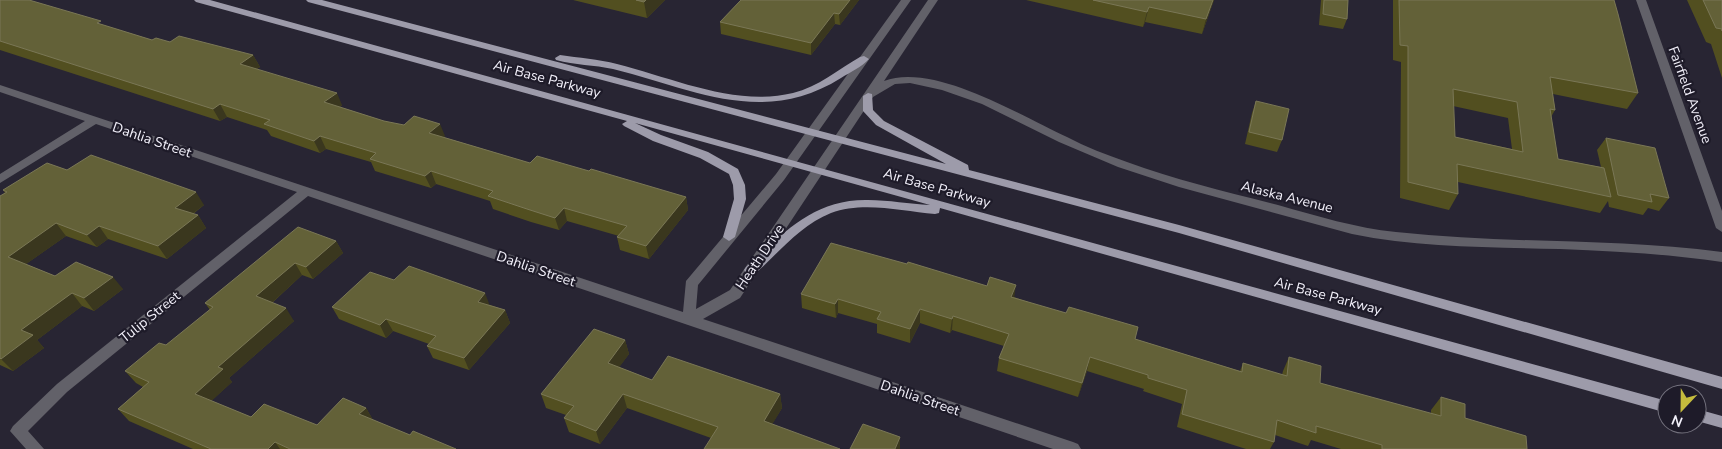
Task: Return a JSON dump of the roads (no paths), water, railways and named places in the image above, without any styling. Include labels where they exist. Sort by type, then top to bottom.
[{"type":"main road","name":"Air Base Parkway","points":[[199,0],[790,162],[963,212],[1657,404]]},
{"type":"main road","name":"Air Base Parkway","points":[[311,0],[1179,229],[1722,383]]},
{"type":"main road","points":[[499,49],[611,66],[732,98],[753,100],[775,100],[809,92],[864,59]]},
{"type":"main road","points":[[868,96],[868,111],[880,123],[981,177]]},
{"type":"main road","points":[[601,111],[657,138],[704,155],[734,172],[739,185],[740,199],[729,237]]},
{"type":"main road","points":[[751,270],[806,222],[826,210],[848,204],[963,212]]},
{"type":"main road","points":[[1707,418],[1722,422]]},
{"type":"street","points":[[690,320],[692,284],[790,162],[906,0]]},
{"type":"street","name":"Heath Drive","points":[[690,320],[735,294],[933,0]]},
{"type":"street","name":"Fairfield Avenue","points":[[1641,0],[1722,228]]},
{"type":"street","name":"Alaska Avenue","points":[[868,96],[882,86],[896,81],[918,82],[948,89],[985,102],[1091,154],[1178,184],[1357,230],[1395,237],[1444,241],[1584,244],[1684,251],[1722,257]]},
{"type":"street","name":"Dahlia Street","points":[[0,88],[1073,449]]},
{"type":"street","points":[[0,179],[94,120]]},
{"type":"street","name":"Tulip Street","points":[[36,449],[18,431],[62,388],[306,191]]}]
